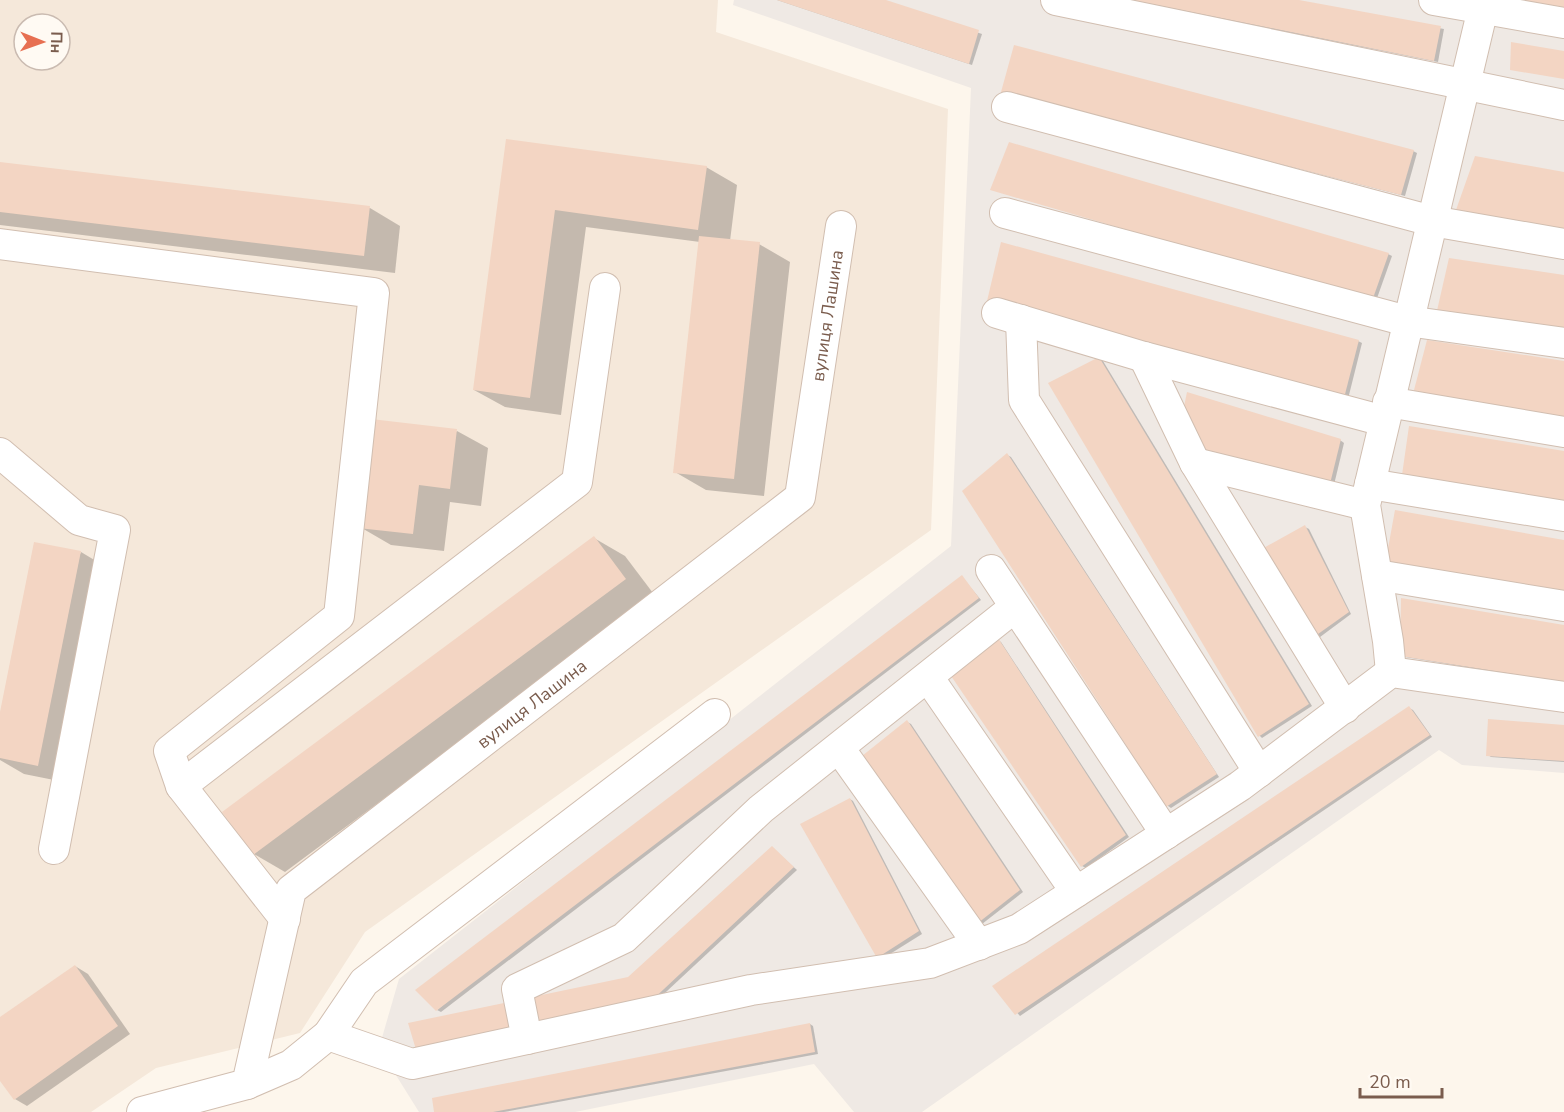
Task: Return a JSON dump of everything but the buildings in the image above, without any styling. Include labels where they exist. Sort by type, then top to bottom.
[{"type":"street","points":[[1056,0],[1564,105]]},
{"type":"street","points":[[1434,0],[1484,4],[1564,23]]},
{"type":"street","points":[[1391,672],[1367,495],[1484,4]]},
{"type":"street","points":[[1007,107],[1432,221],[1564,244]]},
{"type":"street","points":[[1005,213],[1407,321],[1564,343]]},
{"type":"street","name":"вулиця Лашина","points":[[247,1084],[291,890],[800,497],[841,226]]},
{"type":"street","points":[[0,244],[374,293],[339,616],[169,751],[181,786],[285,918]]},
{"type":"street","points":[[181,786],[577,482],[605,288]]},
{"type":"street","points":[[1259,772],[1024,400],[1009,317],[1144,357],[1386,411],[1564,432]]},
{"type":"street","points":[[1144,357],[1194,463],[1345,708]]},
{"type":"street","points":[[0,453],[79,520],[115,530],[54,849]]},
{"type":"street","points":[[1194,463],[1367,495],[1564,516]]},
{"type":"street","points":[[992,570],[1166,834]]},
{"type":"street","points":[[1377,575],[1564,606]]},
{"type":"street","points":[[527,1039],[517,989],[624,938],[761,809],[1015,607]]},
{"type":"street","points":[[328,1035],[412,1064],[751,990],[930,963],[1019,929],[1259,772],[1391,672],[1564,697]]},
{"type":"street","points":[[928,676],[1076,892]]},
{"type":"street","points":[[142,1112],[247,1084],[291,1065],[328,1035],[364,981],[715,714]]},
{"type":"street","points":[[839,748],[978,945]]},
{"type":"shaded area","points":[[0,0],[718,0],[716,32],[948,109],[931,530],[365,932],[300,1033],[156,1068],[91,1112],[0,1112]]},
{"type":"shaded area","points":[[734,0],[1564,0],[1564,773],[1462,765],[1439,750],[922,1112],[854,1112],[814,1064],[575,1112],[419,1112],[379,1048],[399,979],[951,546],[971,88],[733,5]]}]
